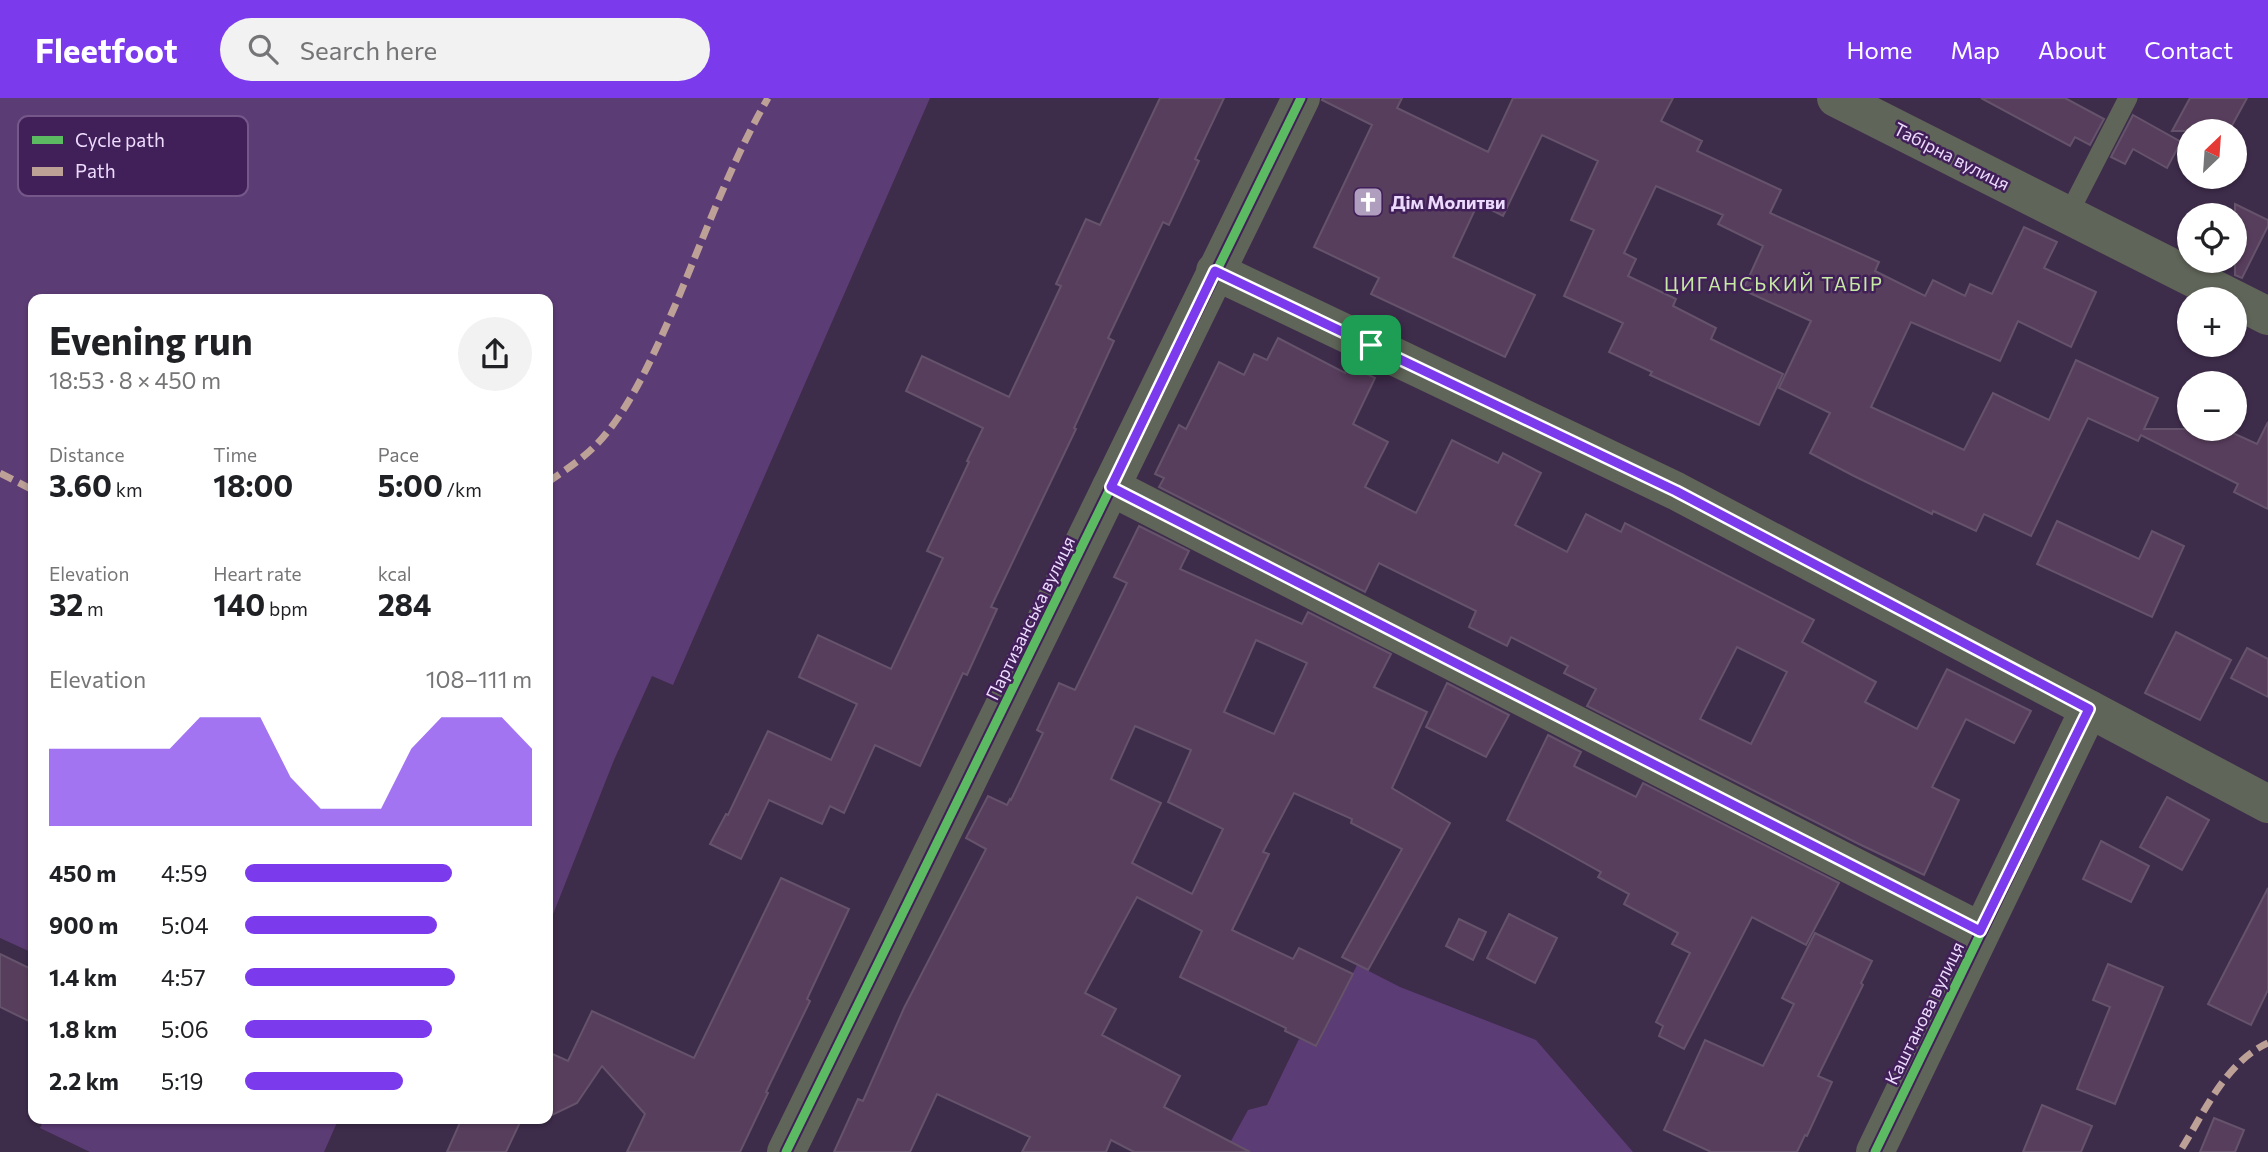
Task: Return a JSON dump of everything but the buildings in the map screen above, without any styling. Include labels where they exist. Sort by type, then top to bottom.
[{"type":"street","name":"Партизанська вулиця","points":[[786,1152],[1301,98]]},
{"type":"street","name":"Табірна вулиця","points":[[1836,98],[2268,316]]},
{"type":"street","points":[[1215,271],[1676,491],[2268,804]]},
{"type":"street","points":[[1111,487],[1980,931]]},
{"type":"street","name":"Каштанова вулиця","points":[[1875,1152],[2089,709]]},
{"type":"lane","points":[[2067,215],[2128,98]]},
{"type":"shaded area","points":[[0,98],[930,98],[673,685],[652,676],[614,760],[553,914],[553,294],[28,294],[28,951],[0,938]]},
{"type":"shaded area","points":[[1357,965],[1400,987],[1536,1040],[1633,1152],[1225,1152],[1248,1110],[1267,1105],[1299,1039],[1317,1046]]},
{"type":"shaded area","points":[[42,1124],[336,1124],[324,1152],[90,1152],[40,1128]]},
{"type":"marked path","points":[[553,478],[595,446],[630,399],[667,325],[729,175],[768,98]]},
{"type":"marked path","points":[[0,473],[28,487]]},
{"type":"marked path","points":[[2182,1148],[2228,1075],[2253,1051],[2268,1043]]},
{"type":"cycle path","points":[[786,1152],[1301,98]]},
{"type":"cycle path","points":[[1215,271],[1676,491],[2089,709],[1875,1152]]},
{"type":"place","name":"Дім Молитви","points":[[1368,202]]},
{"type":"district","name":"ЦИГАНСЬКИЙ ТАБІР","points":[[1774,283]]},
{"type":"route","points":[[1215,271],[1371,345],[1605,455],[2089,709],[1980,931],[1111,487],[1215,271]]}]
